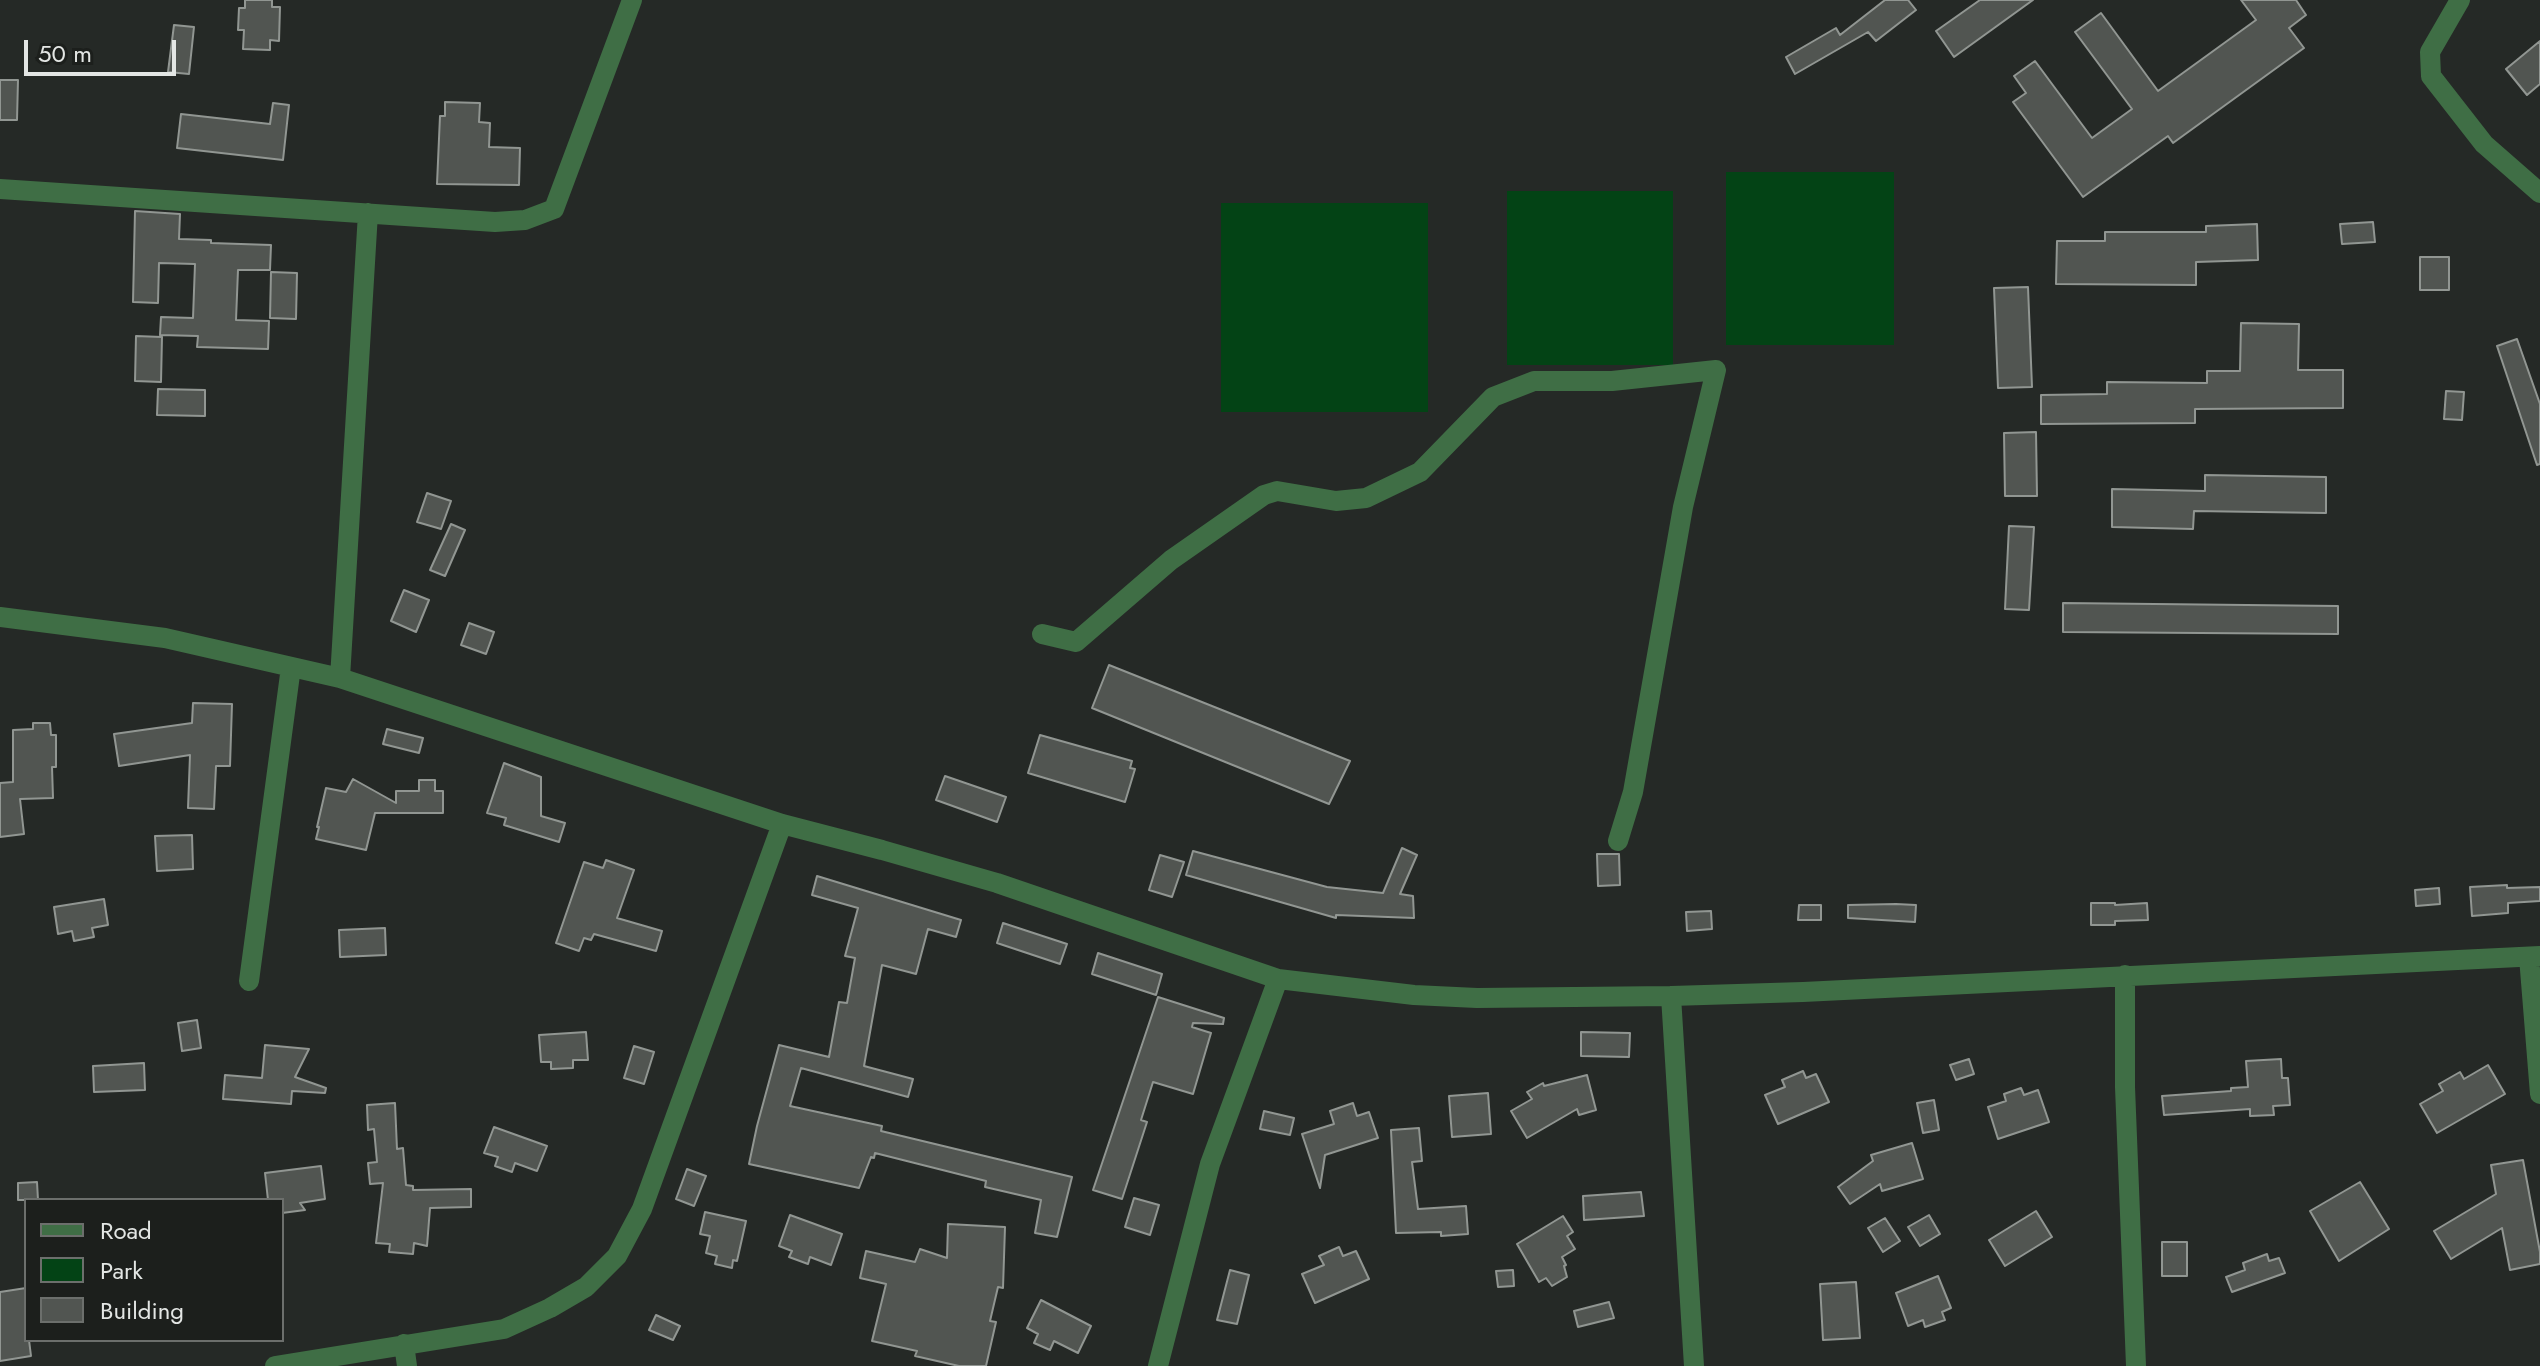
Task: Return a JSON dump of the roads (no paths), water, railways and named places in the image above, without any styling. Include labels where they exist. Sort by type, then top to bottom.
[{"type":"street","points":[[0,189],[495,222],[525,220],[554,209],[632,0]]},
{"type":"street","points":[[2460,0],[2430,52],[2431,76],[2484,144],[2540,193]]},
{"type":"street","points":[[340,678],[368,213]]},
{"type":"street","points":[[1042,634],[1076,642],[1171,560],[1264,495],[1277,491],[1336,501],[1366,498],[1420,472],[1493,397],[1534,381],[1612,381],[1716,370],[1683,507],[1633,792],[1618,841]]},
{"type":"street","points":[[0,617],[165,638],[340,678],[782,824],[997,883],[1278,979],[1414,995],[1477,998],[1671,996],[2535,957],[2540,1094]]},
{"type":"street","points":[[249,981],[291,667]]},
{"type":"street","points":[[275,1366],[504,1329],[586,1287],[617,1256],[642,1209],[782,824]]},
{"type":"street","points":[[2125,975],[2125,1087],[2136,1366]]},
{"type":"street","points":[[1158,1366],[1210,1164],[1278,979]]},
{"type":"street","points":[[1671,996],[1694,1366]]},
{"type":"street","points":[[404,1344],[407,1366]]}]
